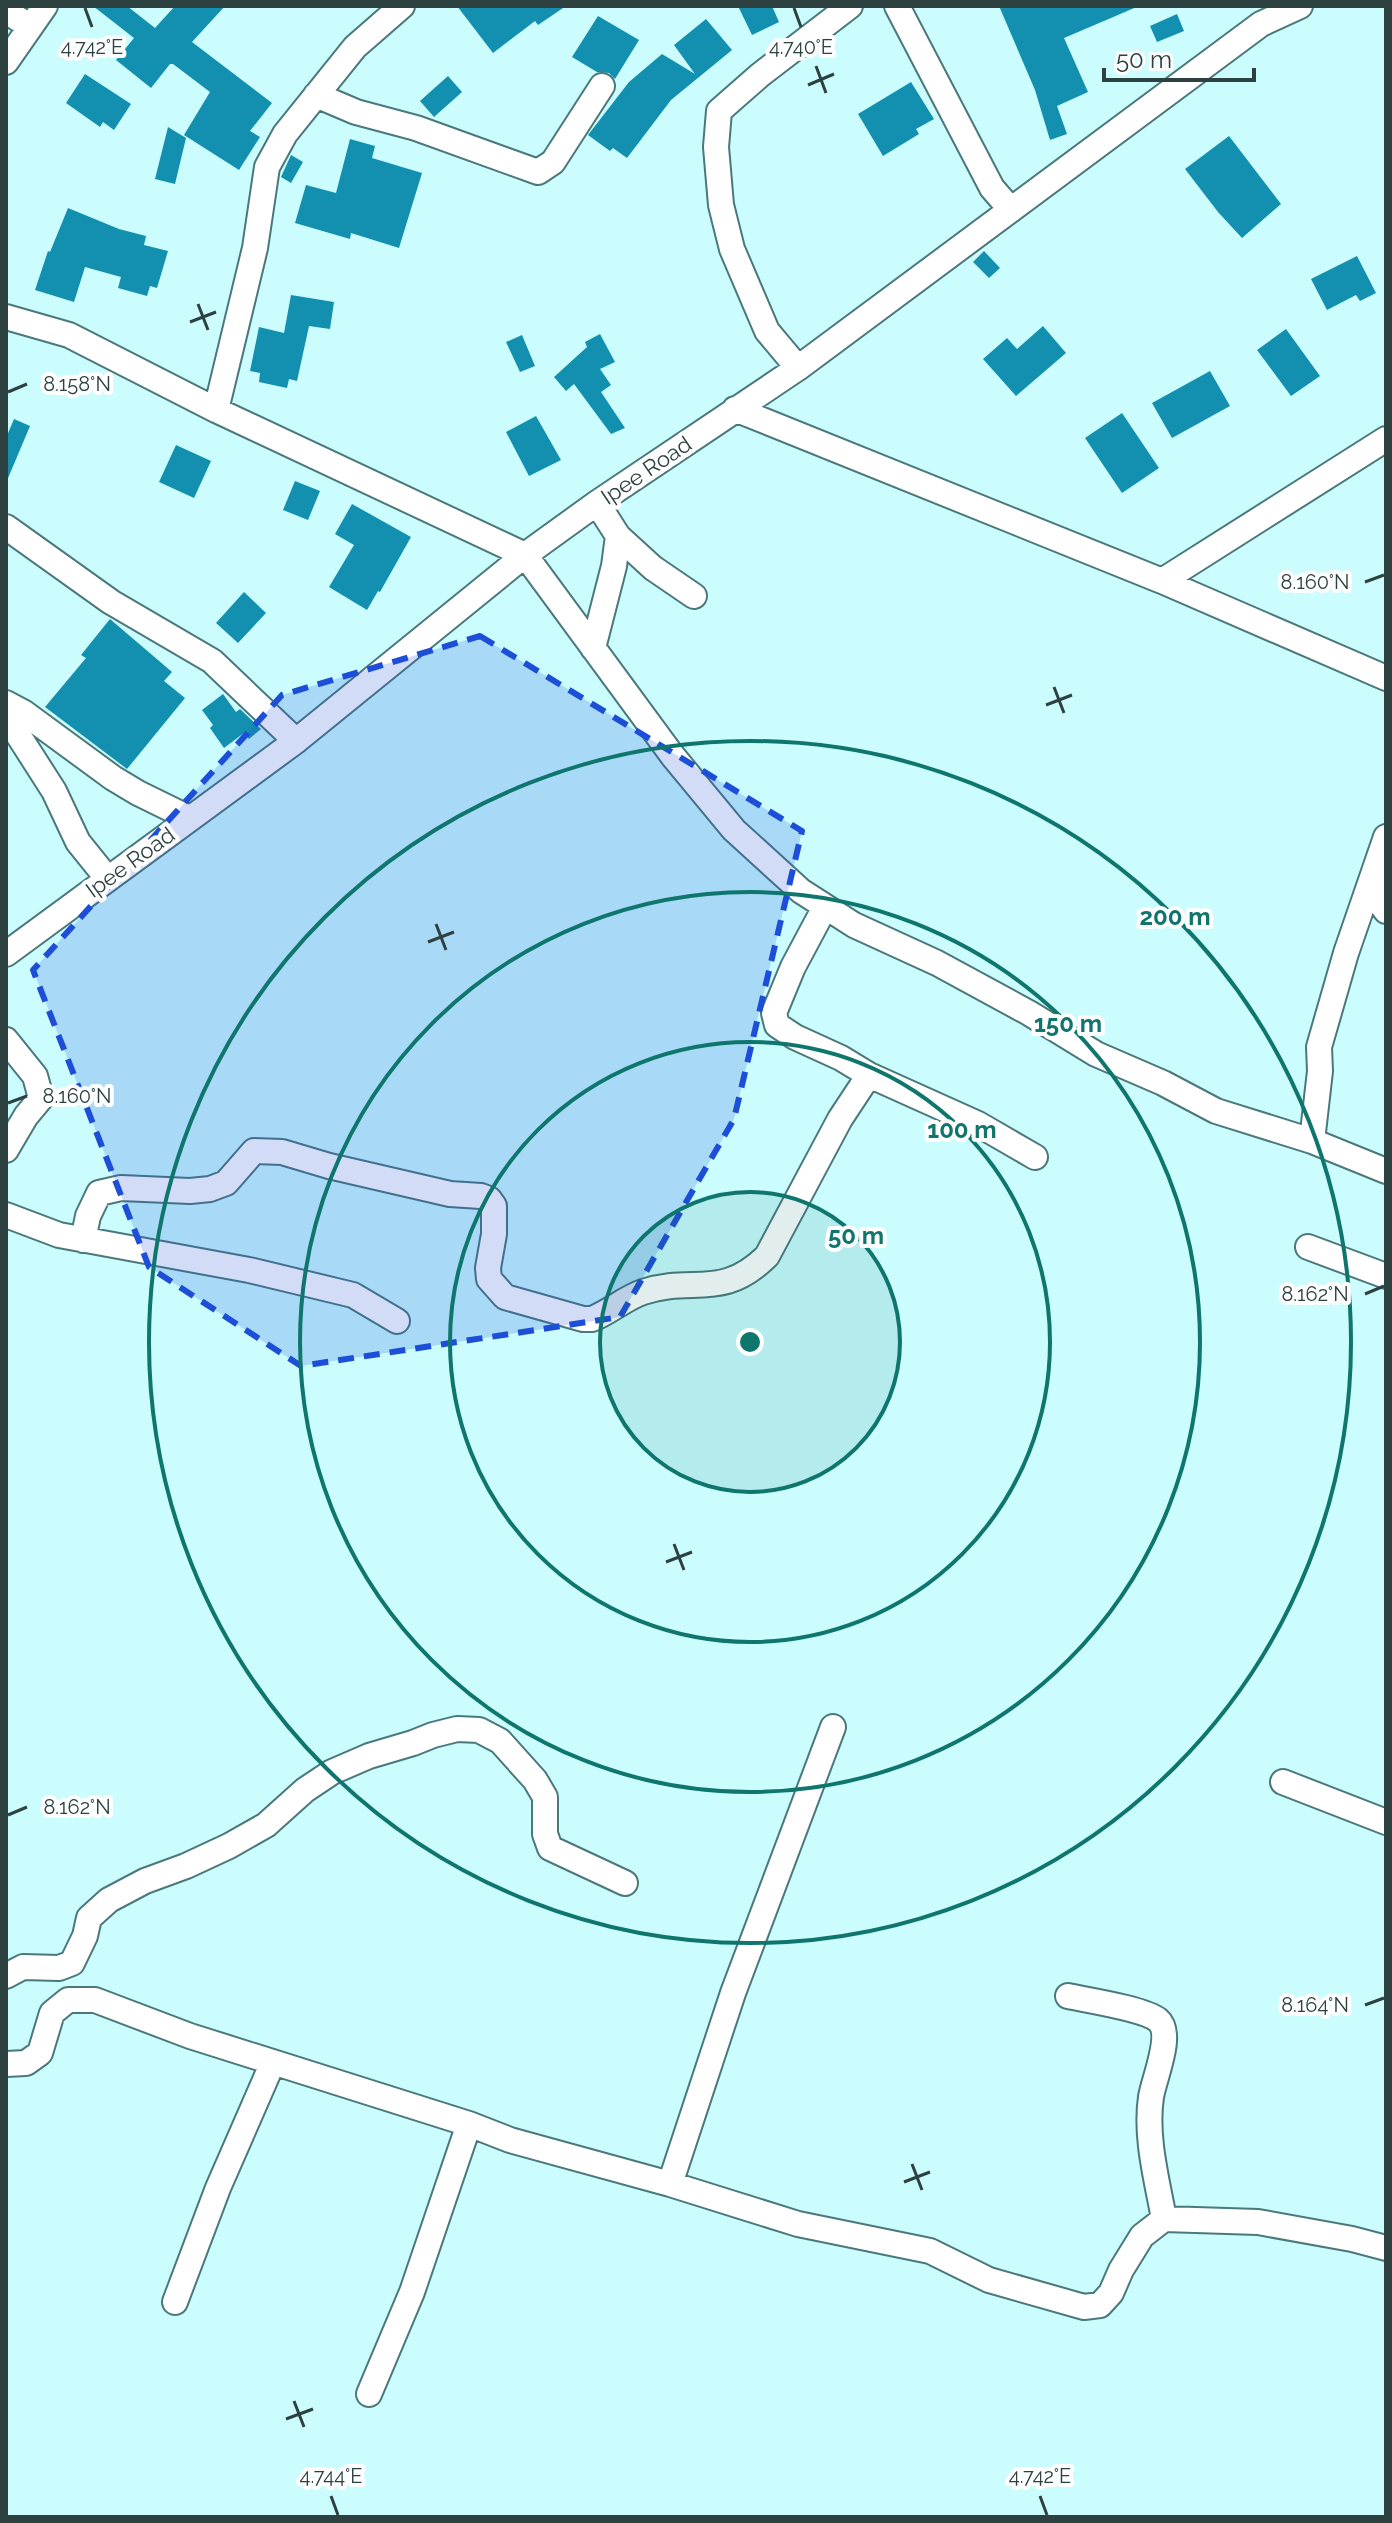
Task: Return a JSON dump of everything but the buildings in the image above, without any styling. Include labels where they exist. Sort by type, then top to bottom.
[{"type":"street","points":[[6,62],[45,6]]},
{"type":"street","points":[[216,410],[255,248],[267,167],[285,134],[355,47],[402,6]]},
{"type":"street","points":[[798,368],[767,331],[732,249],[721,205],[716,147],[719,111],[760,75],[850,6]]},
{"type":"street","points":[[897,6],[992,188],[1011,210]]},
{"type":"street","name":"Ipee Road","points":[[6,954],[296,741],[525,555],[798,368],[1011,210],[1257,15],[1300,6]]},
{"type":"street","points":[[6,11],[29,26]]},
{"type":"street","points":[[316,95],[356,112],[416,128],[538,172],[553,162],[602,86]]},
{"type":"street","points":[[6,317],[69,335],[216,410],[525,555],[672,755],[734,830],[801,891],[854,925],[937,963],[1096,1054],[1163,1083],[1216,1111],[1312,1141],[1386,1171]]},
{"type":"street","points":[[735,409],[1162,581],[1386,678]]},
{"type":"street","points":[[1162,581],[1386,439]]},
{"type":"street","points":[[597,503],[618,536],[653,568],[694,596]]},
{"type":"street","points":[[6,527],[111,602],[212,661],[296,741]]},
{"type":"street","points":[[593,648],[614,566],[618,536]]},
{"type":"street","points":[[6,703],[113,778],[189,818]]},
{"type":"street","points":[[6,716],[54,791],[78,842],[107,878]]},
{"type":"street","points":[[1386,837],[1378,887],[1378,900],[1386,911]]},
{"type":"street","points":[[1312,1141],[1320,1071],[1319,1047],[1346,953],[1378,887]]},
{"type":"street","points":[[825,907],[793,967],[774,1013],[777,1025],[869,1075],[978,1124],[1035,1157]]},
{"type":"street","points":[[6,1040],[35,1076],[41,1098],[6,1150]]},
{"type":"street","points":[[83,1240],[88,1216],[99,1193],[121,1188],[210,1189],[226,1183],[254,1151],[282,1152],[450,1194],[489,1199],[494,1206],[494,1234],[488,1268],[489,1279],[497,1290],[505,1297],[592,1319],[643,1292],[725,1283],[753,1269],[767,1256],[840,1119],[869,1075]]},
{"type":"street","points":[[6,1215],[59,1235],[249,1270],[353,1295],[397,1321]]},
{"type":"street","points":[[1308,1247],[1386,1276]]},
{"type":"street","points":[[670,2184],[733,1993],[833,1727]]},
{"type":"street","points":[[6,1976],[23,1967],[59,1968],[72,1963],[85,1936],[89,1918],[109,1900],[145,1881],[218,1851],[266,1825],[305,1790],[332,1772],[369,1756],[457,1729],[479,1730],[500,1741],[535,1780],[545,1797],[545,1834],[550,1848],[625,1883]]},
{"type":"street","points":[[1283,1782],[1386,1822]]},
{"type":"street","points":[[1068,1996],[1147,2014],[1159,2021],[1166,2035],[1150,2099],[1151,2149],[1164,2219]]},
{"type":"street","points":[[6,2064],[26,2063],[40,2053],[52,2013],[68,2000],[95,2000],[190,2036],[469,2124],[510,2140],[670,2184],[798,2224],[930,2251],[989,2280],[1084,2307],[1100,2305],[1111,2293],[1142,2236],[1164,2219],[1258,2222],[1386,2248]]},
{"type":"street","points":[[175,2302],[218,2188],[273,2062]]},
{"type":"street","points":[[369,2394],[412,2292],[469,2124]]},
{"type":"highlighted area","points":[[480,636],[802,831],[734,1119],[620,1317],[301,1366],[149,1267],[33,970],[282,695]]}]
